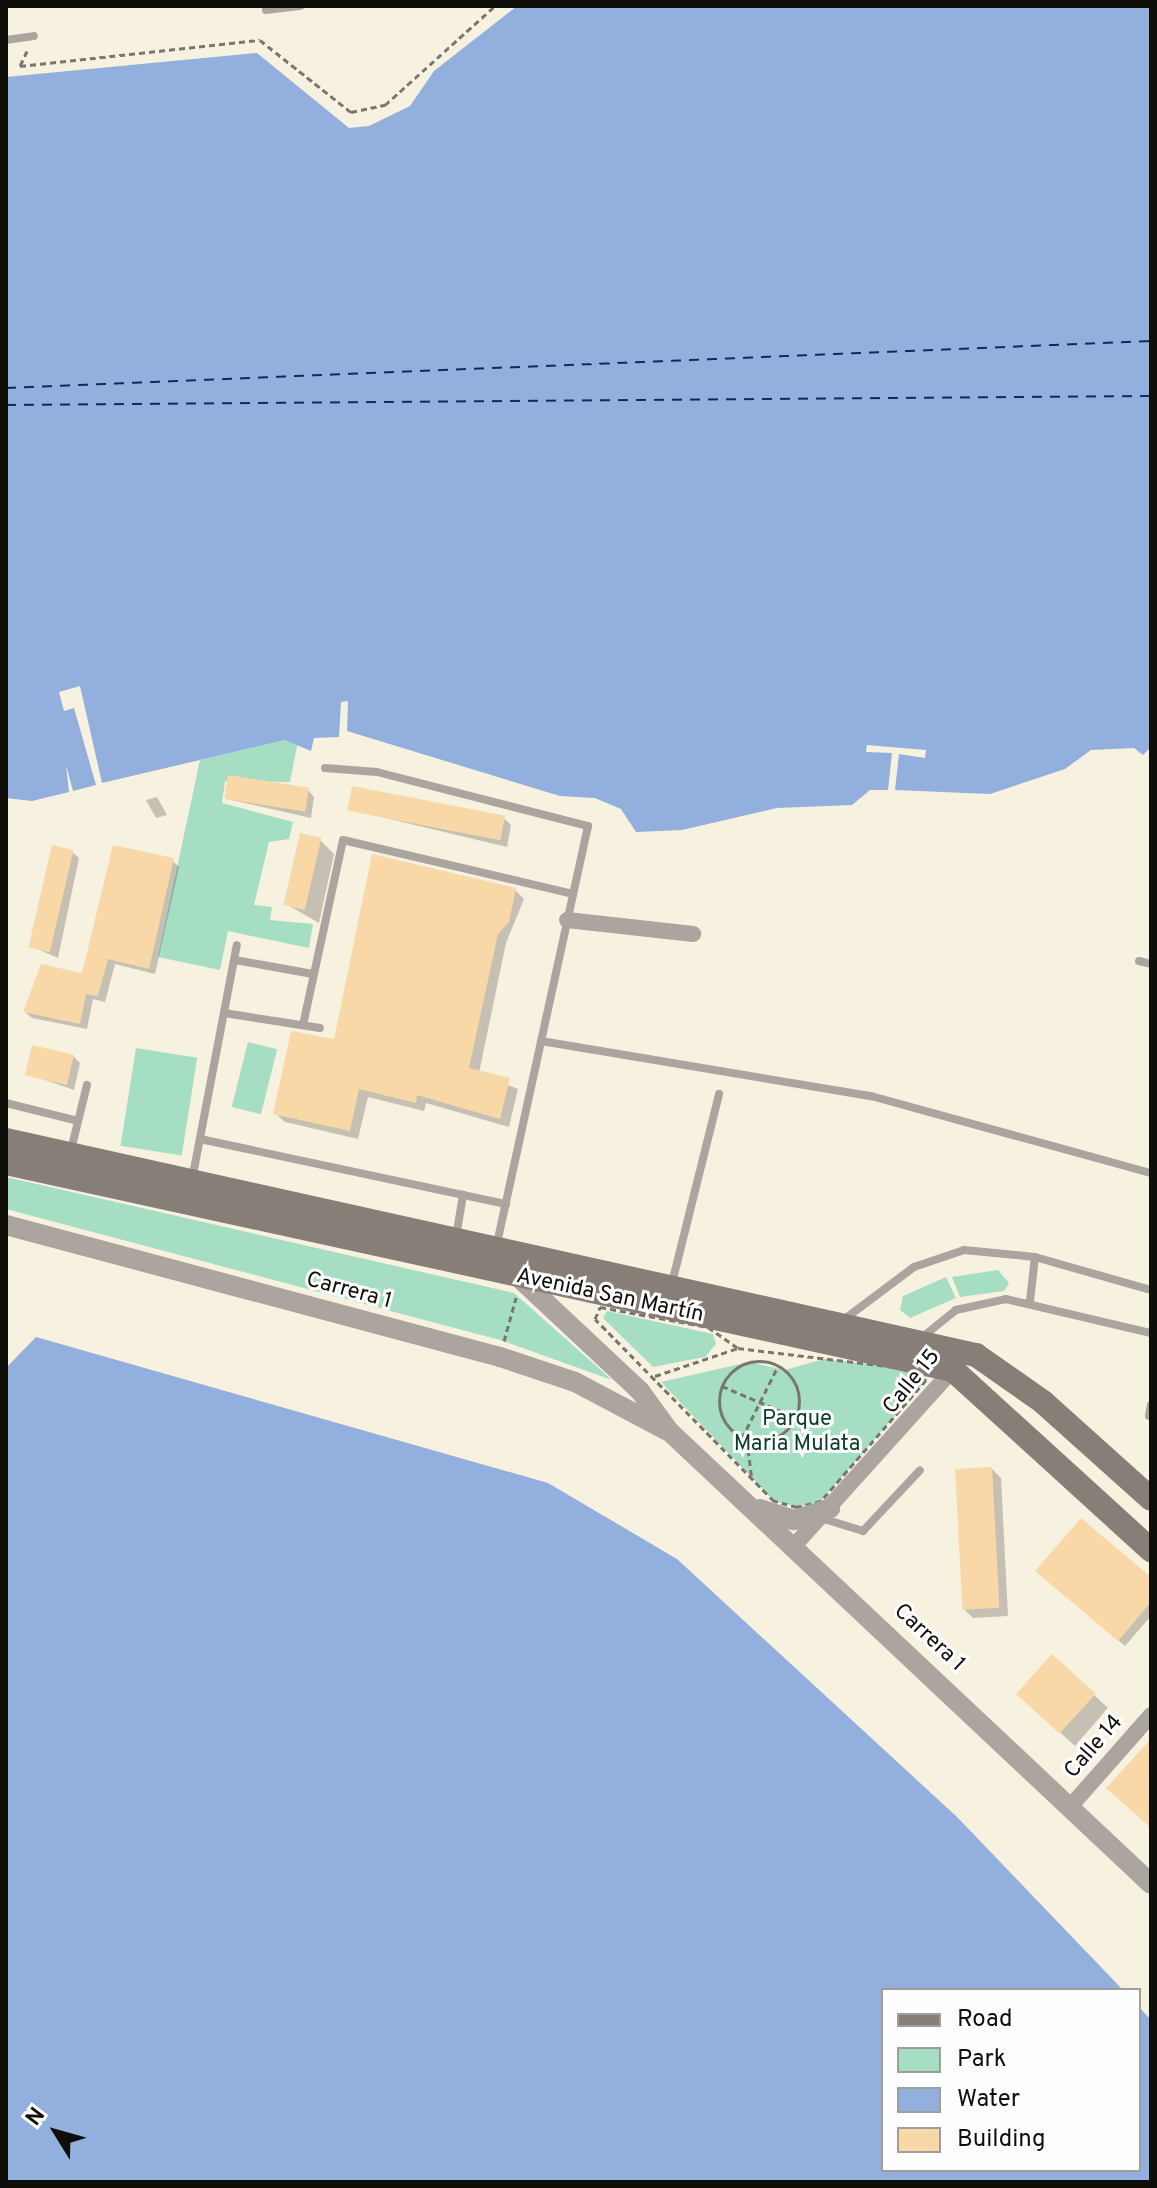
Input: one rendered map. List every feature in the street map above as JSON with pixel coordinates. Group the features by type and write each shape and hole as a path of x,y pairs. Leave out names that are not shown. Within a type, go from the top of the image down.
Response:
{"main road":[{"name":"Avenida San Martín","path":"6,1140 919,1340 957,1360 1151,1550"},
{"name":"Avenida San Martín","path":"6,1163 515,1276 957,1360 1016,1379 1151,1499"}],"street":[{"path":"567,920 693,934"},
{"name":"Carrera 1","path":"6,1225 502,1348 669,1431"},
{"name":"Carrera 1","path":"496,1247 515,1276 630,1380 669,1431 1151,1884"},
{"name":"Calle 15","path":"794,1546 957,1360"},
{"path":"752,1506 794,1520 825,1513"},
{"name":"Calle 14","path":"1069,1808 1151,1715"}],"lane":[{"path":"266,10 301,6"},
{"path":"6,40 34,36"},
{"path":"325,768 377,772 588,826 496,1247"},
{"path":"303,1025 343,840 573,894"},
{"path":"192,1180 237,945"},
{"path":"235,960 313,974"},
{"path":"1139,961 1151,964"},
{"path":"224,1013 320,1028"},
{"path":"541,1041 871,1096 1151,1173"},
{"path":"70,1154 87,1085"},
{"path":"672,1285 719,1094"},
{"path":"6,1103 78,1121"},
{"path":"200,1139 506,1204"},
{"path":"456,1238 463,1195"},
{"path":"841,1321 937,1256 999,1250 1151,1290"},
{"path":"1030,1301 1035,1257"},
{"path":"919,1340 956,1310 1030,1301 1151,1333"},
{"path":"1149,1416 1151,1405"},
{"path":"825,1513 863,1531 920,1470"}],"path":[{"path":"34,36 20,66 260,40 351,112 385,105 495,6"},
{"path":"502,1348 518,1290 529,1300"},
{"path":"655,1376 738,1348 921,1370 926,1380 821,1501 797,1507 774,1501 593,1311 708,1327 738,1348"},
{"path":"749,1362 778,1366 797,1391 795,1417 779,1436 742,1438 722,1417 722,1386 749,1362"},
{"path":"742,1438 778,1366"},
{"path":"722,1386 795,1417"},
{"path":"747,1440 752,1478"}],"green space":[{"path":"285,740 298,741 290,782 225,781 222,803 293,822 289,839 269,842 254,905 272,907 270,920 313,924 309,948 228,931 220,970 158,957 200,760"},
{"path":"248,1042 277,1049 261,1114 232,1107"},
{"path":"136,1048 197,1058 182,1155 121,1146"},
{"path":"6,1177 514,1293 612,1380 500,1340 6,1209"},
{"path":"998,1270 1009,1283 1004,1291 960,1297 952,1277"},
{"path":"946,1277 956,1298 910,1318 900,1310 903,1296"},
{"path":"607,1311 713,1334 716,1344 705,1357 653,1367 603,1318"},
{"name":"Parque Maria Mulata","path":"824,1359 921,1370 926,1380 821,1501 797,1507 774,1501 661,1382 749,1362 785,1370"}],"water":[{"path":"517,6 1151,6 1151,747 1143,755 1134,748 1091,750 1065,769 990,794 895,790 899,754 925,758 926,750 867,745 866,752 892,753 888,790 870,790 852,805 777,808 682,830 636,832 621,809 595,798 560,796 347,731 348,701 341,702 339,737 314,738 311,751 285,740 102,783 80,686 59,692 64,711 74,708 96,785 73,791 66,765 69,792 32,801 6,798 6,77 257,53 349,128 369,126 410,106 434,71"},
{"path":"36,1337 548,1483 677,1559 957,1817 1121,1988 881,1988 881,2172 1141,2172 1141,2009 1151,2020 1151,2182 6,2182 6,1368"}],"building":[{"path":"228,775 309,788 305,812 224,799"},
{"path":"352,786 505,816 500,840 347,811"},
{"path":"300,833 321,838 305,910 283,905"},
{"path":"52,845 73,850 50,952 28,947"},
{"path":"113,845 174,858 149,969 108,959 98,996 86,994 80,1024 23,1012 41,964 82,973"},
{"path":"372,854 516,888 509,922 498,934 469,1068 510,1078 500,1119 417,1095 416,1103 359,1089 350,1131 273,1114 291,1031 334,1039"},
{"path":"32,1045 74,1055 67,1085 25,1075"},
{"path":"992,1467 999,1608 962,1610 955,1469"},
{"path":"1081,1518 1151,1577 1151,1602 1118,1641 1035,1571"},
{"path":"1052,1654 1096,1693 1060,1734 1016,1694"},
{"path":"1151,1739 1151,1828 1106,1788"}],"ferry route":[{"path":"6,388 1151,341"},
{"path":"6,405 1151,396"}]}
